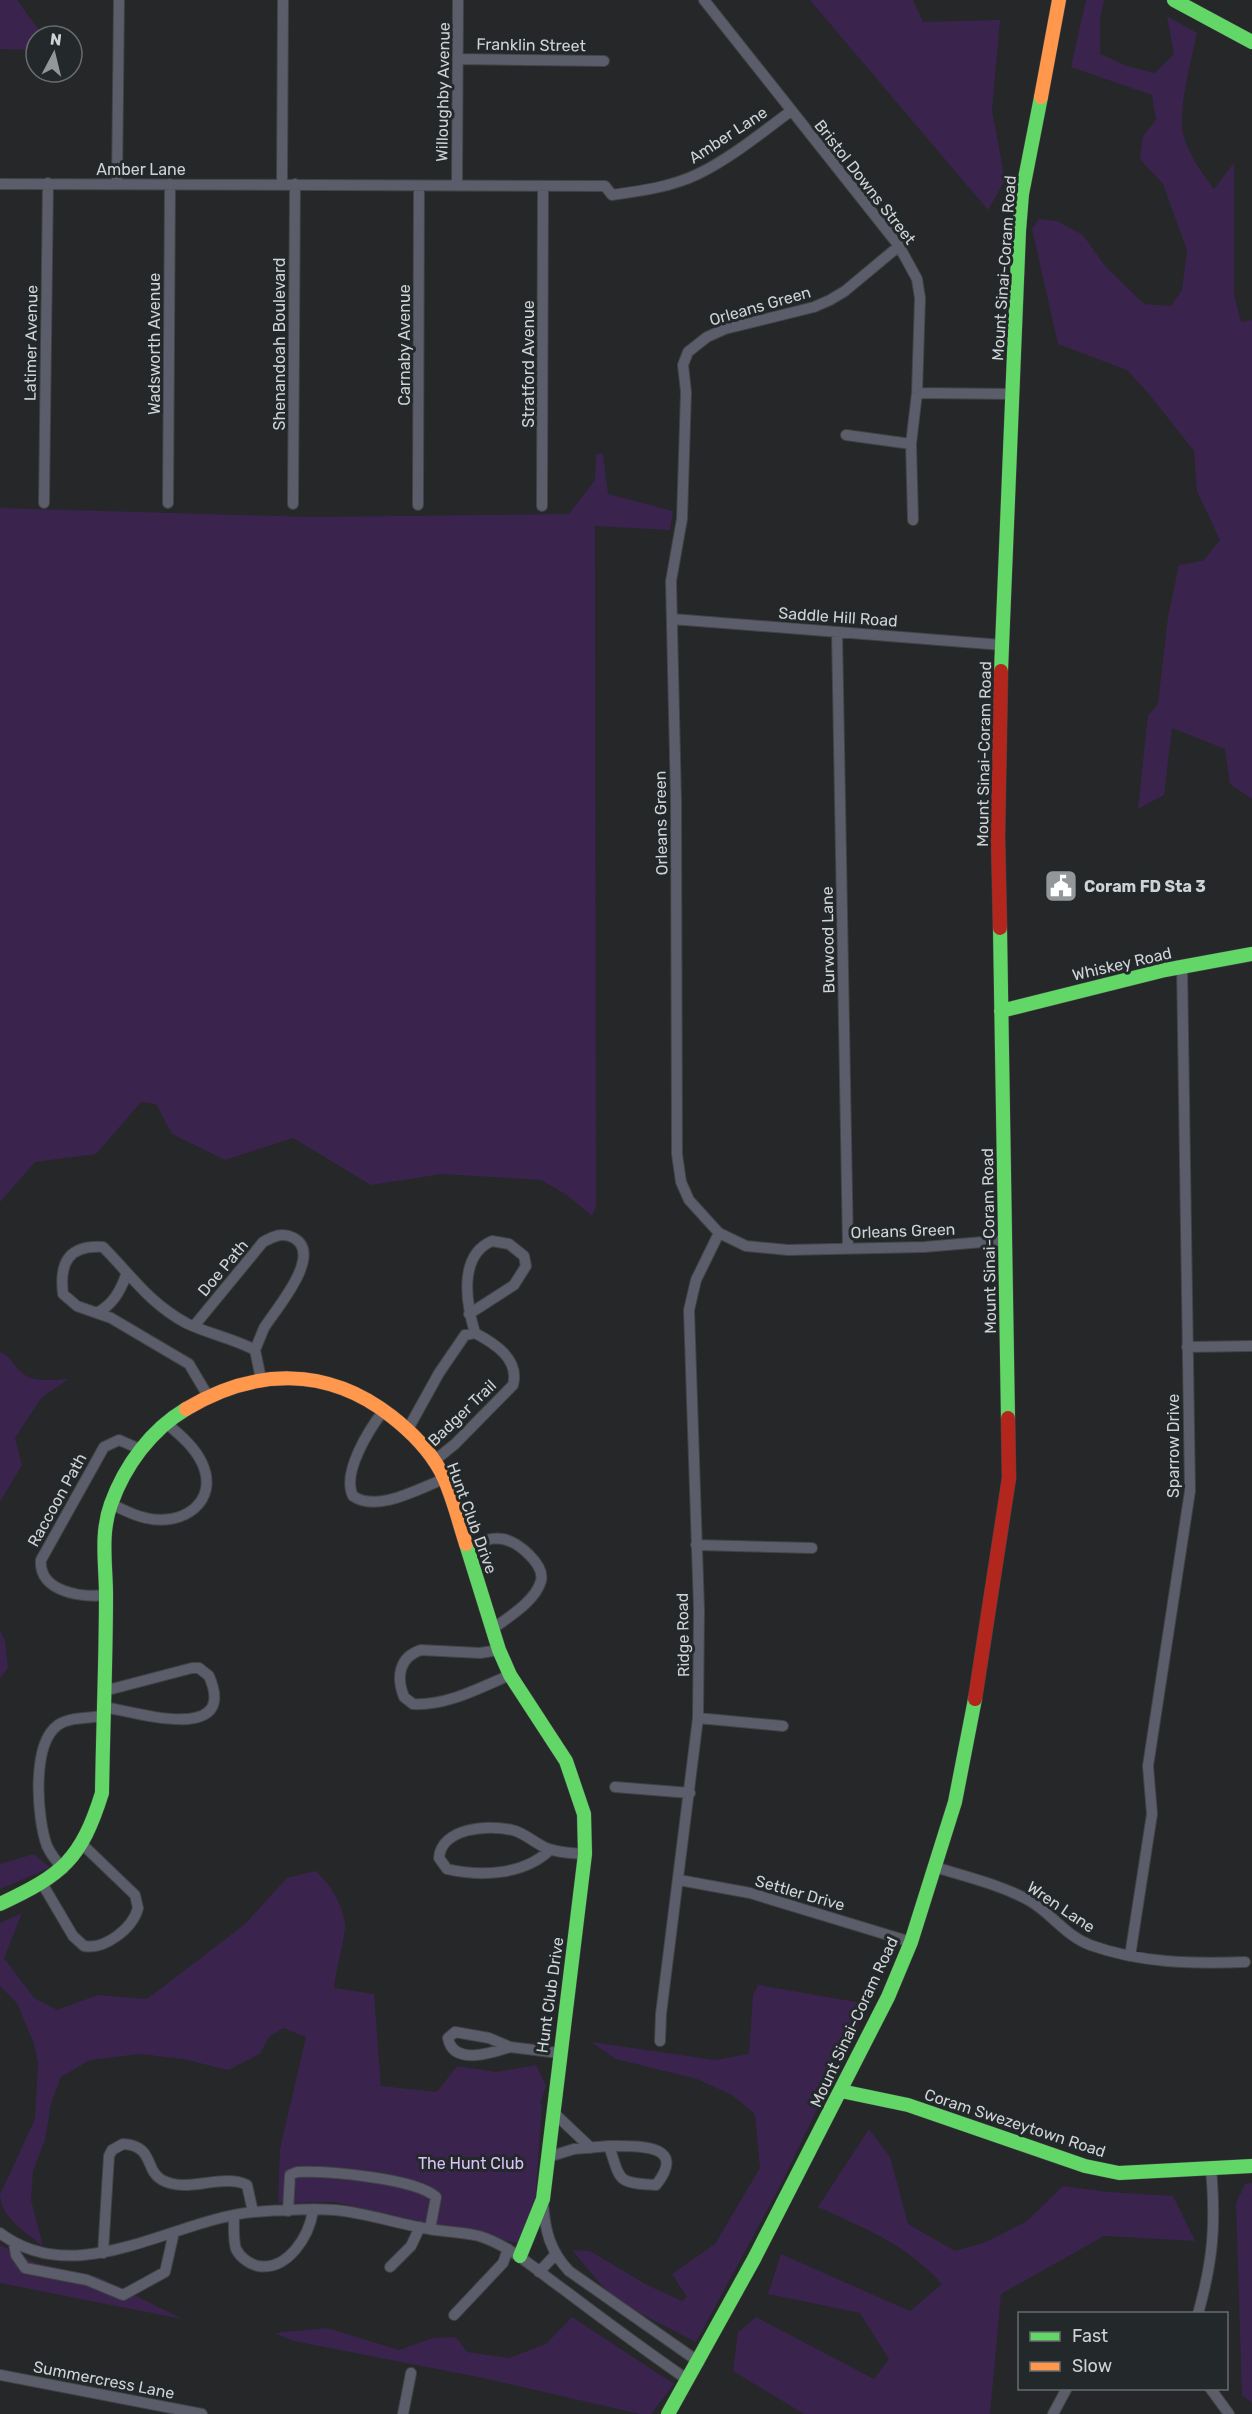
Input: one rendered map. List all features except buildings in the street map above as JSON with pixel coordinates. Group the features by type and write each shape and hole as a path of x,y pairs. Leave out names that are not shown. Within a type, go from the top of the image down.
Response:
{"main road":[{"name":"Mount Sinai-Coram Road","path":"668,2414 699,2362 841,2091 911,1942 955,1802 974,1707 1009,1478 998,836 1002,645 1012,394 1022,194 1059,0"},
{"path":"1174,0 1252,42"},
{"name":"Whiskey Road","path":"1001,1011 1182,966 1252,954"},
{"name":"Hunt Club Drive","path":"0,1904 43,1885 63,1869 83,1845 95,1821 102,1793 106,1595 104,1534 111,1504 141,1449 165,1422 208,1396 261,1379 308,1378 338,1385 371,1401 408,1430 434,1461 444,1479 499,1650 510,1675 566,1761 584,1814 585,1854 558,2053 543,2199 514,2253"},
{"name":"Coram Swezeytown Road","path":"841,2091 908,2105 1084,2166 1119,2173 1252,2166"}],"street":[{"path":"117,184 119,0"},
{"path":"282,184 283,0"},
{"name":"Willoughby Avenue","path":"457,185 458,0"},
{"name":"Bristol Downs Street","path":"704,0 899,246 917,279 920,297 917,393 911,444 913,520"},
{"name":"Franklin Street","path":"458,59 604,61"},
{"name":"Amber Lane","path":"0,184 605,186 612,195 677,182 722,161 791,111"},
{"name":"Latimer Avenue","path":"44,503 48,183"},
{"name":"Wadsworth Avenue","path":"168,503 170,184"},
{"name":"Shenandoah Boulevard","path":"293,504 295,184"},
{"name":"Carnaby Avenue","path":"418,186 418,505"},
{"name":"Stratford Avenue","path":"542,506 543,186"},
{"name":"Orleans Green","path":"899,246 845,291 830,300 814,307 725,329 697,343 687,352 682,365 686,392 682,519 671,581 676,801 677,1154 681,1182 689,1200 719,1233 746,1246 764,1249 924,1247 1006,1240"},
{"path":"917,393 1012,394"},
{"path":"846,435 911,444"},
{"name":"Saddle Hill Road","path":"672,619 1002,645"},
{"name":"Burwood Lane","path":"837,632 848,1248"},
{"name":"Sparrow Drive","path":"1130,1956 1152,1814 1148,1766 1190,1491 1182,966"},
{"name":"Ridge Road","path":"660,2041 698,1718 696,1545 689,1311 696,1280 719,1233"},
{"name":"Doe Path","path":"194,1326 263,1242 278,1234 290,1236 298,1240 302,1247 303,1267 264,1329 255,1350"},
{"path":"469,1314 514,1285 526,1266 524,1256 509,1244 492,1242 487,1244 477,1255 471,1269 466,1298 469,1314 475,1333"},
{"path":"208,1396 189,1364 113,1319 77,1306 63,1294 62,1272 69,1256 80,1249 103,1247 144,1293 194,1326 238,1340 255,1350 261,1379"},
{"path":"97,1313 108,1307 117,1296 126,1275"},
{"name":"Badger Trail","path":"408,1430 456,1346 465,1335 475,1333 492,1342 505,1354 512,1370 513,1385 434,1461"},
{"path":"1187,1347 1252,1346"},
{"path":"384,1410 373,1425 352,1470 350,1485 353,1496 367,1502 382,1501 444,1479"},
{"path":"111,1504 145,1518 159,1520 188,1514 204,1499 207,1483 202,1462 186,1440 165,1422"},
{"name":"Raccoon Path","path":"106,1595 86,1597 55,1586 43,1575 40,1560 104,1447 119,1440 141,1449"},
{"path":"467,1547 484,1539 504,1539 520,1548 540,1570 542,1578 535,1591 525,1603 491,1630"},
{"path":"696,1545 812,1548"},
{"path":"499,1650 480,1653 421,1650 412,1653 407,1656 401,1669 404,1697 413,1704 439,1702 458,1698 510,1675"},
{"path":"63,1869 53,1857 44,1834 39,1786 41,1754 46,1741 58,1725 104,1711 189,1721 199,1719 210,1710 213,1690 209,1676 199,1668 192,1668 104,1691"},
{"path":"698,1718 783,1726"},
{"path":"615,1787 690,1793"},
{"path":"550,1850 539,1860 516,1869 489,1873 472,1874 447,1869 438,1858 441,1846 449,1837 458,1833 498,1828 525,1835 550,1850 585,1854"},
{"path":"43,1885 73,1936 84,1946 100,1945 116,1937 131,1922 138,1908 135,1895 83,1845"},
{"name":"Wren Lane","path":"935,1867 1003,1889 1032,1902 1065,1931 1088,1944 1130,1956 1188,1964 1245,1962"},
{"name":"Settler Drive","path":"679,1880 750,1893 911,1942"},
{"path":"510,2047 492,2053 472,2055 456,2052 450,2046 448,2038 455,2032 471,2034 510,2047 558,2053"},
{"path":"552,2112 591,2148"},
{"path":"103,2253 109,2156 111,2150 123,2144 141,2149 148,2156 155,2174 169,2182 236,2181 247,2186 253,2212"},
{"path":"548,2157 609,2146 654,2148 666,2158 661,2179 656,2185 622,2181 617,2175 609,2146"},
{"path":"1198,2312 1211,2269 1215,2211 1211,2169"},
{"path":"288,2211 290,2175 297,2172 398,2182 430,2192 436,2197 425,2228 390,2267"},
{"name":"Hunt Club Drive","path":"543,2199 546,2231 555,2255 569,2271 600,2295 699,2362"},
{"path":"0,2233 14,2242 53,2254 80,2256 103,2253 253,2212 335,2210 481,2237 514,2253 688,2380"},
{"path":"234,2216 236,2248 251,2264 273,2266 293,2252 303,2238 313,2211"},
{"path":"14,2242 16,2255 25,2268 87,2280 123,2295 165,2272 174,2232"},
{"name":"Hunt Club Drive","path":"454,2315 514,2253"},
{"path":"539,2272 555,2255"},
{"path":"403,2414 411,2373"},
{"name":"Summercress Lane","path":"0,2376 202,2414"},
{"path":"1053,2414 1066,2390"},
{"path":"1211,2390 1229,2414"}],"green space":[{"path":"0,0 17,0 34,24 24,24 24,50 0,49"},
{"path":"810,0 913,0 923,22 1000,20 992,111 1005,180 988,210"},
{"path":"1086,0 1104,0 1100,19 1100,54 1127,66 1155,73 1174,54 1167,16 1197,33 1183,103 1183,134 1194,159 1214,189 1234,163 1234,295 1241,322 1252,320 1252,799 1230,784 1225,749 1172,728 1164,795 1138,809 1148,715 1158,704 1168,617 1179,565 1203,561 1220,540 1197,491 1194,451 1149,394 1127,370 1058,344 1032,229 1039,219 1057,221 1083,235 1105,266 1144,304 1171,306 1182,290 1187,250 1163,184 1140,159 1143,136 1156,120 1152,95 1071,67"},
{"path":"596,454 603,454 608,494 673,511 670,530 595,526 596,1207 592,1216 567,1195 541,1180 442,1174 371,1185 293,1138 225,1160 172,1134 156,1104 141,1102 96,1154 35,1162 0,1202 0,508 311,517 569,514 595,480"},
{"path":"0,1352 9,1358 21,1372 31,1378 69,1379 42,1397 15,1438 22,1465 0,1502"},
{"path":"0,1630 5,1641 8,1668 0,1678"},
{"path":"34,1854 50,1868 0,1889 0,1864"},
{"name":"The Hunt Club","path":"315,1871 331,1889 340,1905 345,1921 334,1988 374,1994 381,2086 437,2092 457,2066 496,2072 536,2065 546,2086 540,2104 542,2105 535,2204 517,2243 334,2202 278,2203 280,2149 306,2037 283,2028 269,2037 260,2054 228,2070 183,2059 140,2054 90,2060 61,2077 51,2104 45,2140 33,2171 31,2200 43,2246 10,2218 1,2203 0,2195 35,2119 38,2063 34,2044 17,2003 0,1986 0,1923 22,1913 4,1958 34,1998 57,2010 98,1995 147,1999 244,1925 287,1878"},
{"path":"758,1985 868,2004 779,2188 696,2342 614,2300 572,2250 590,2251 647,2285 682,2301 687,2297 672,2274 715,2244 760,2168 755,2114 732,2095 697,2079 616,2059 591,2042 715,2060 749,2054 753,1995"},
{"path":"869,2129 890,2157 908,2224 955,2251 986,2242 1027,2221 1063,2186 1107,2192 1173,2196 1195,2241 1104,2236 1001,2294 990,2414 804,2414 733,2371 738,2332 756,2317 874,2379 889,2359 860,2313 768,2294 781,2254 910,2311 942,2284 900,2248 869,2230 818,2207"},
{"path":"1252,2183 1252,2402 1242,2396 1236,2203 1245,2184"},
{"path":"0,2245 36,2263 99,2277 182,2319 0,2283"},
{"path":"572,2317 674,2384 651,2414 640,2414 478,2377 294,2341 274,2333 327,2328 399,2350 433,2338 456,2337 467,2352 509,2358 546,2344"}],"traffic: fast":[{"path":"1174,0 1252,42"},
{"path":"1001,671 1019,231 1022,194 1041,97"},
{"path":"1000,928 1008,1418"},
{"path":"1001,1011 1165,970 1252,954"},
{"path":"0,1904 39,1884 66,1863 86,1835 94,1816 102,1793 106,1620 104,1550 108,1515 117,1490 132,1462 161,1427 186,1409"},
{"path":"466,1544 499,1650 510,1675 566,1761 584,1814 585,1854 543,2199 520,2256"},
{"path":"668,2414 754,2259 888,1997 911,1942 955,1802 975,1699"},
{"path":"841,2091 908,2105 1085,2166 1119,2173 1252,2166"}],"traffic: slow":[{"path":"1041,97 1059,0"},
{"path":"186,1409 212,1395 238,1386 264,1380 290,1378 316,1381 342,1388 367,1400 405,1428 440,1470 448,1487 466,1544"}],"traffic: jam":[{"path":"1000,928 998,836 1001,671"},
{"path":"975,1699 1009,1478 1008,1418"}],"place":[{"name":"Coram FD Sta 3","path":"1061,886"}]}
